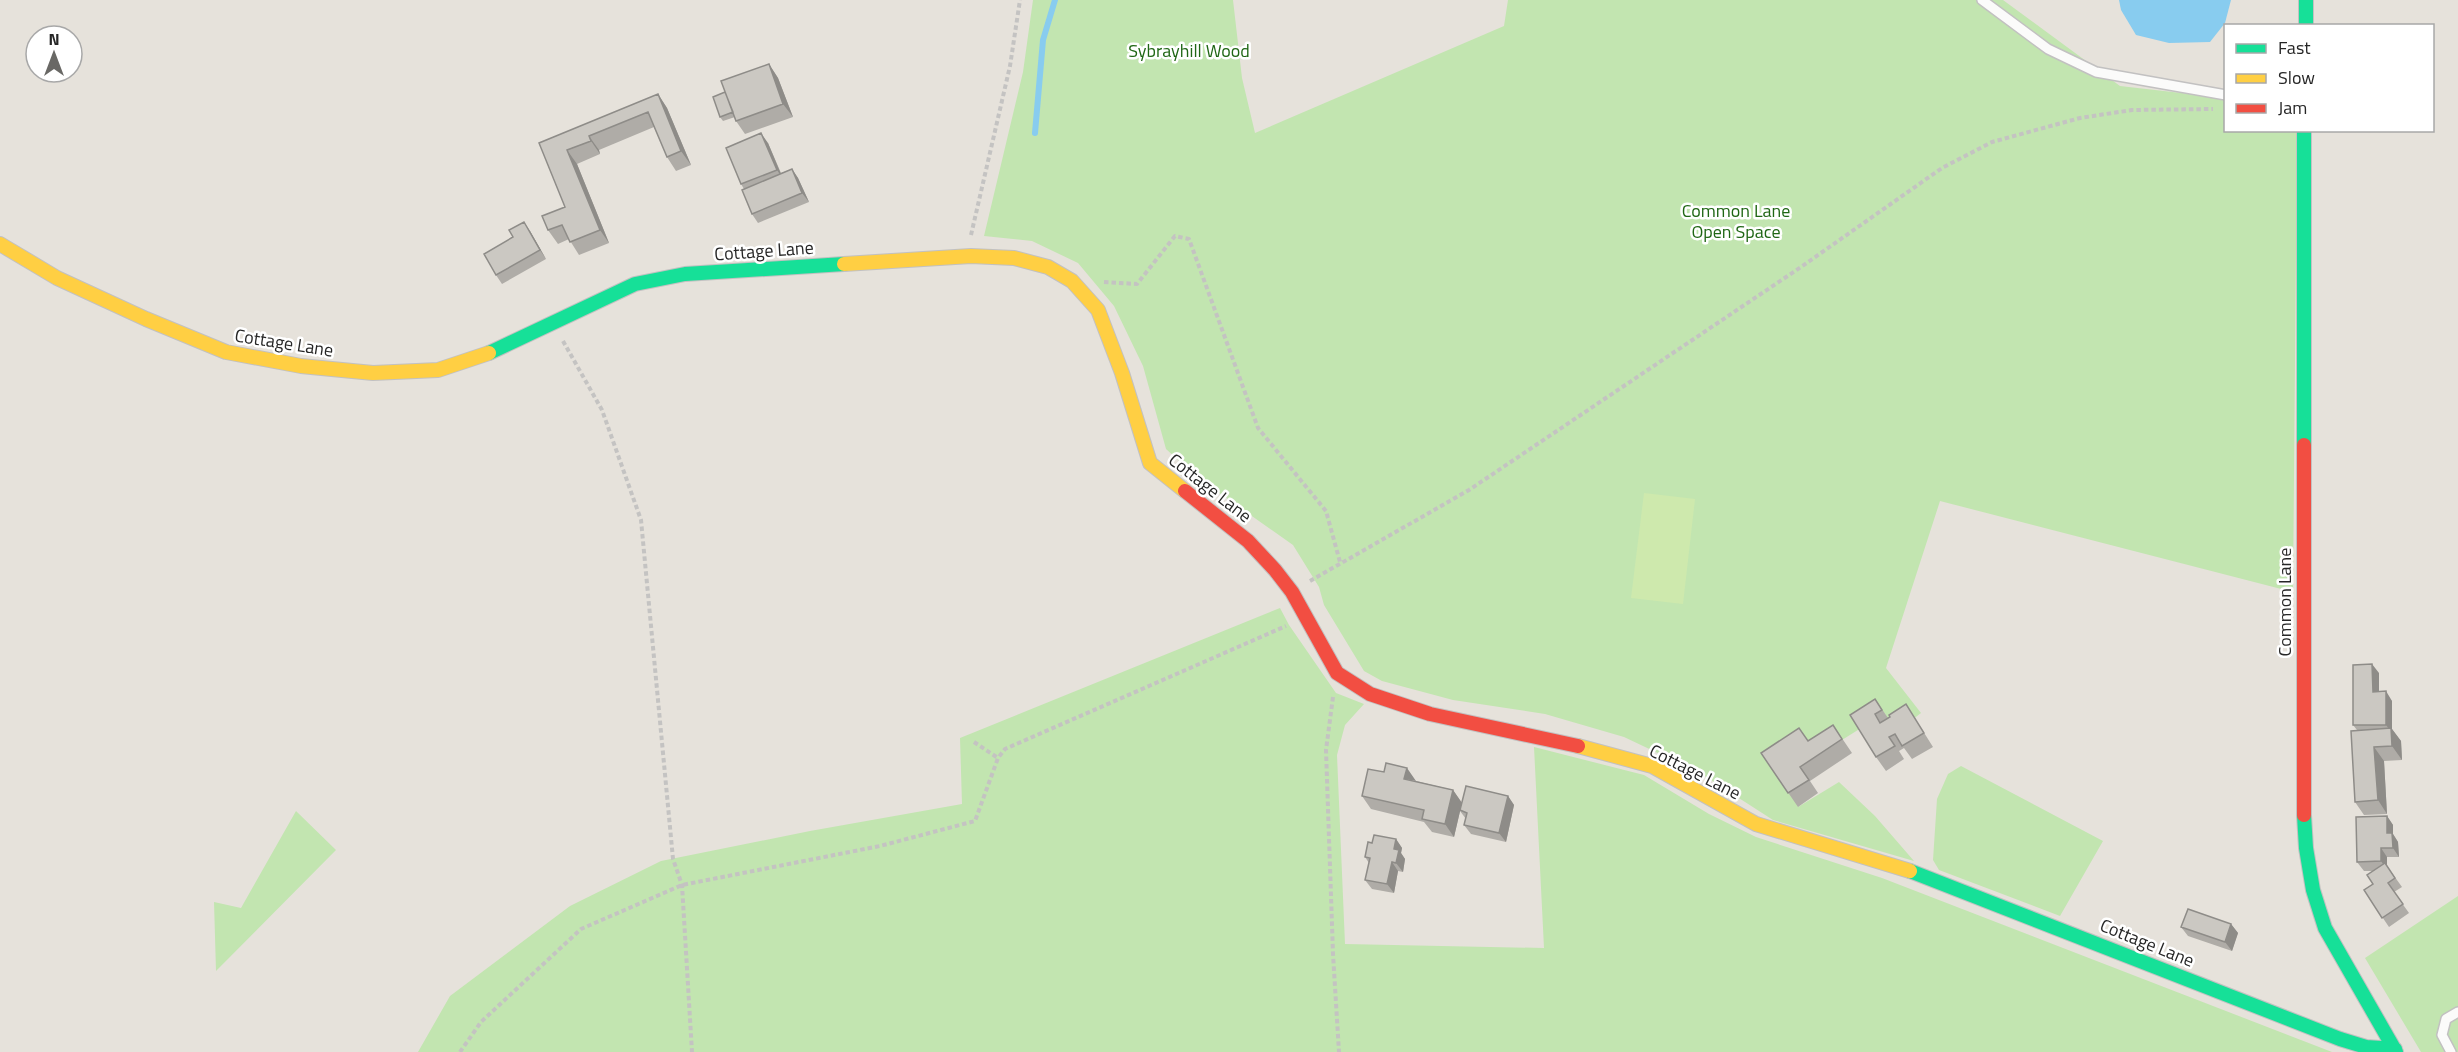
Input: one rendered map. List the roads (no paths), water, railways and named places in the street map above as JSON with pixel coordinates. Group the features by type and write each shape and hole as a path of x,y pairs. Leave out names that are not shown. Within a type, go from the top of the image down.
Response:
{"street":[{"path":"2306,0 2306,24"},
{"name":"Common Lane","path":"2304,132 2303,748 2307,848 2313,890 2325,928 2395,1051"},
{"name":"Cottage Lane","path":"0,244 57,278 146,319 226,352 301,366 373,373 438,370 480,357 635,284 685,274 971,256 1014,258 1048,267 1072,281 1098,310 1122,373 1150,463 1248,541 1292,592 1337,673 1370,694 1430,714 1585,747 1652,766 1756,824 1925,875 2340,1039 2366,1047 2395,1051"}],"lane":[{"path":"1982,0 2048,49 2096,72 2224,95"},
{"path":"2451,1052 2442,1035 2446,1019 2458,1012"}],"water":[{"path":"2119,0 2231,0 2225,23 2210,42 2169,43 2136,35 2121,10"}],"waterway":[{"path":"1035,133 1043,40 1055,0"}],"park label":[{"name":"Sybrayhill Wood","path":"1189,51"},
{"name":"Common Lane Open Space","path":"1736,221"}]}
